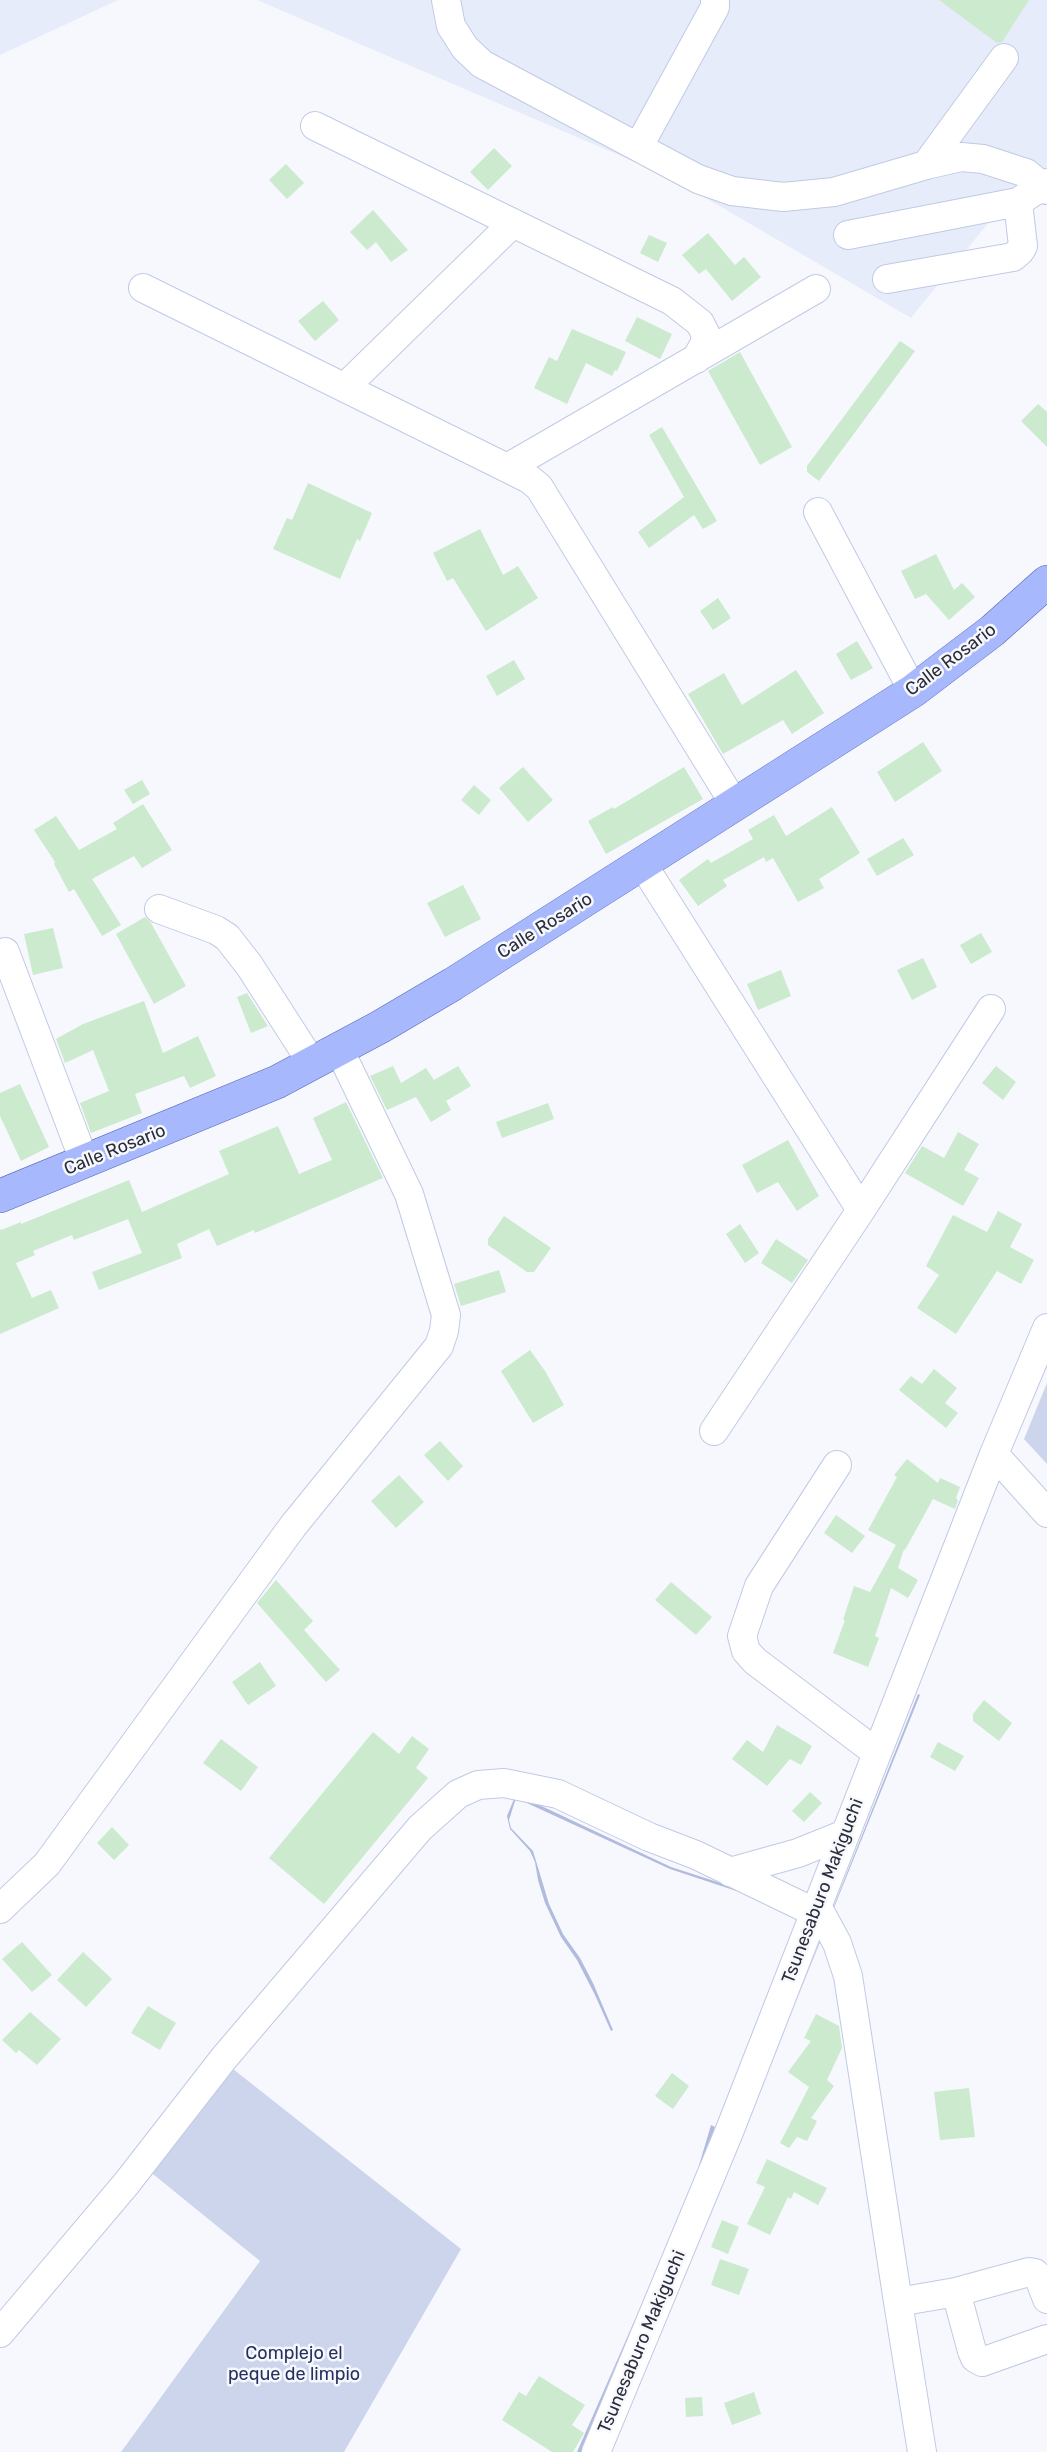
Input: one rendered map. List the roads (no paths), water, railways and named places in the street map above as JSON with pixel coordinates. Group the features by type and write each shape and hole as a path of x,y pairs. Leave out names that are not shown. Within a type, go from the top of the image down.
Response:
{"main road":[{"name":"Calle Rosario","path":"0,1196 267,1086 453,984 643,865 913,690 992,631 1047,582"}],"street":[{"path":"446,0 451,26 465,48 482,64 698,179 732,190 783,197 834,192 961,157 983,159 1026,173 1045,186 1018,202 848,235"},
{"path":"639,146 715,7 715,0"},
{"path":"926,165 1004,58"},
{"path":"315,126 672,301 700,323 706,335 704,345 696,358"},
{"path":"887,279 1013,258 1023,246 1018,202"},
{"path":"345,387 513,223"},
{"path":"143,288 529,479 539,487 735,805"},
{"path":"507,468 816,289"},
{"path":"818,512 913,690"},
{"path":"643,865 861,1210"},
{"path":"0,1909 48,1864 293,1526 439,1346 444,1331 446,1315 409,1194 325,1056 227,937 216,930 159,909"},
{"path":"5,952 85,1162"},
{"path":"714,1431 991,1009"},
{"name":"Tsunesaburo Makiguchi","path":"596,2452 729,2132 994,1454 1047,1328"},
{"path":"994,1454 1043,1503"},
{"path":"837,1465 759,1586 742,1636 746,1651 755,1661 877,1753"},
{"path":"0,2333 112,2201 224,2058 420,1828 458,1794 478,1785 504,1783 558,1794 649,1837 817,1910 837,1943 848,1976 922,2452"},
{"path":"730,1872 798,1853 845,1834"},
{"path":"898,2302 957,2292 1029,2272 1035,2273 1039,2278 1047,2299"},
{"path":"957,2292 972,2351 975,2358 982,2362 1047,2339"}],"park label":[{"name":"Complejo el peque de limpio","path":"294,2364"}]}
